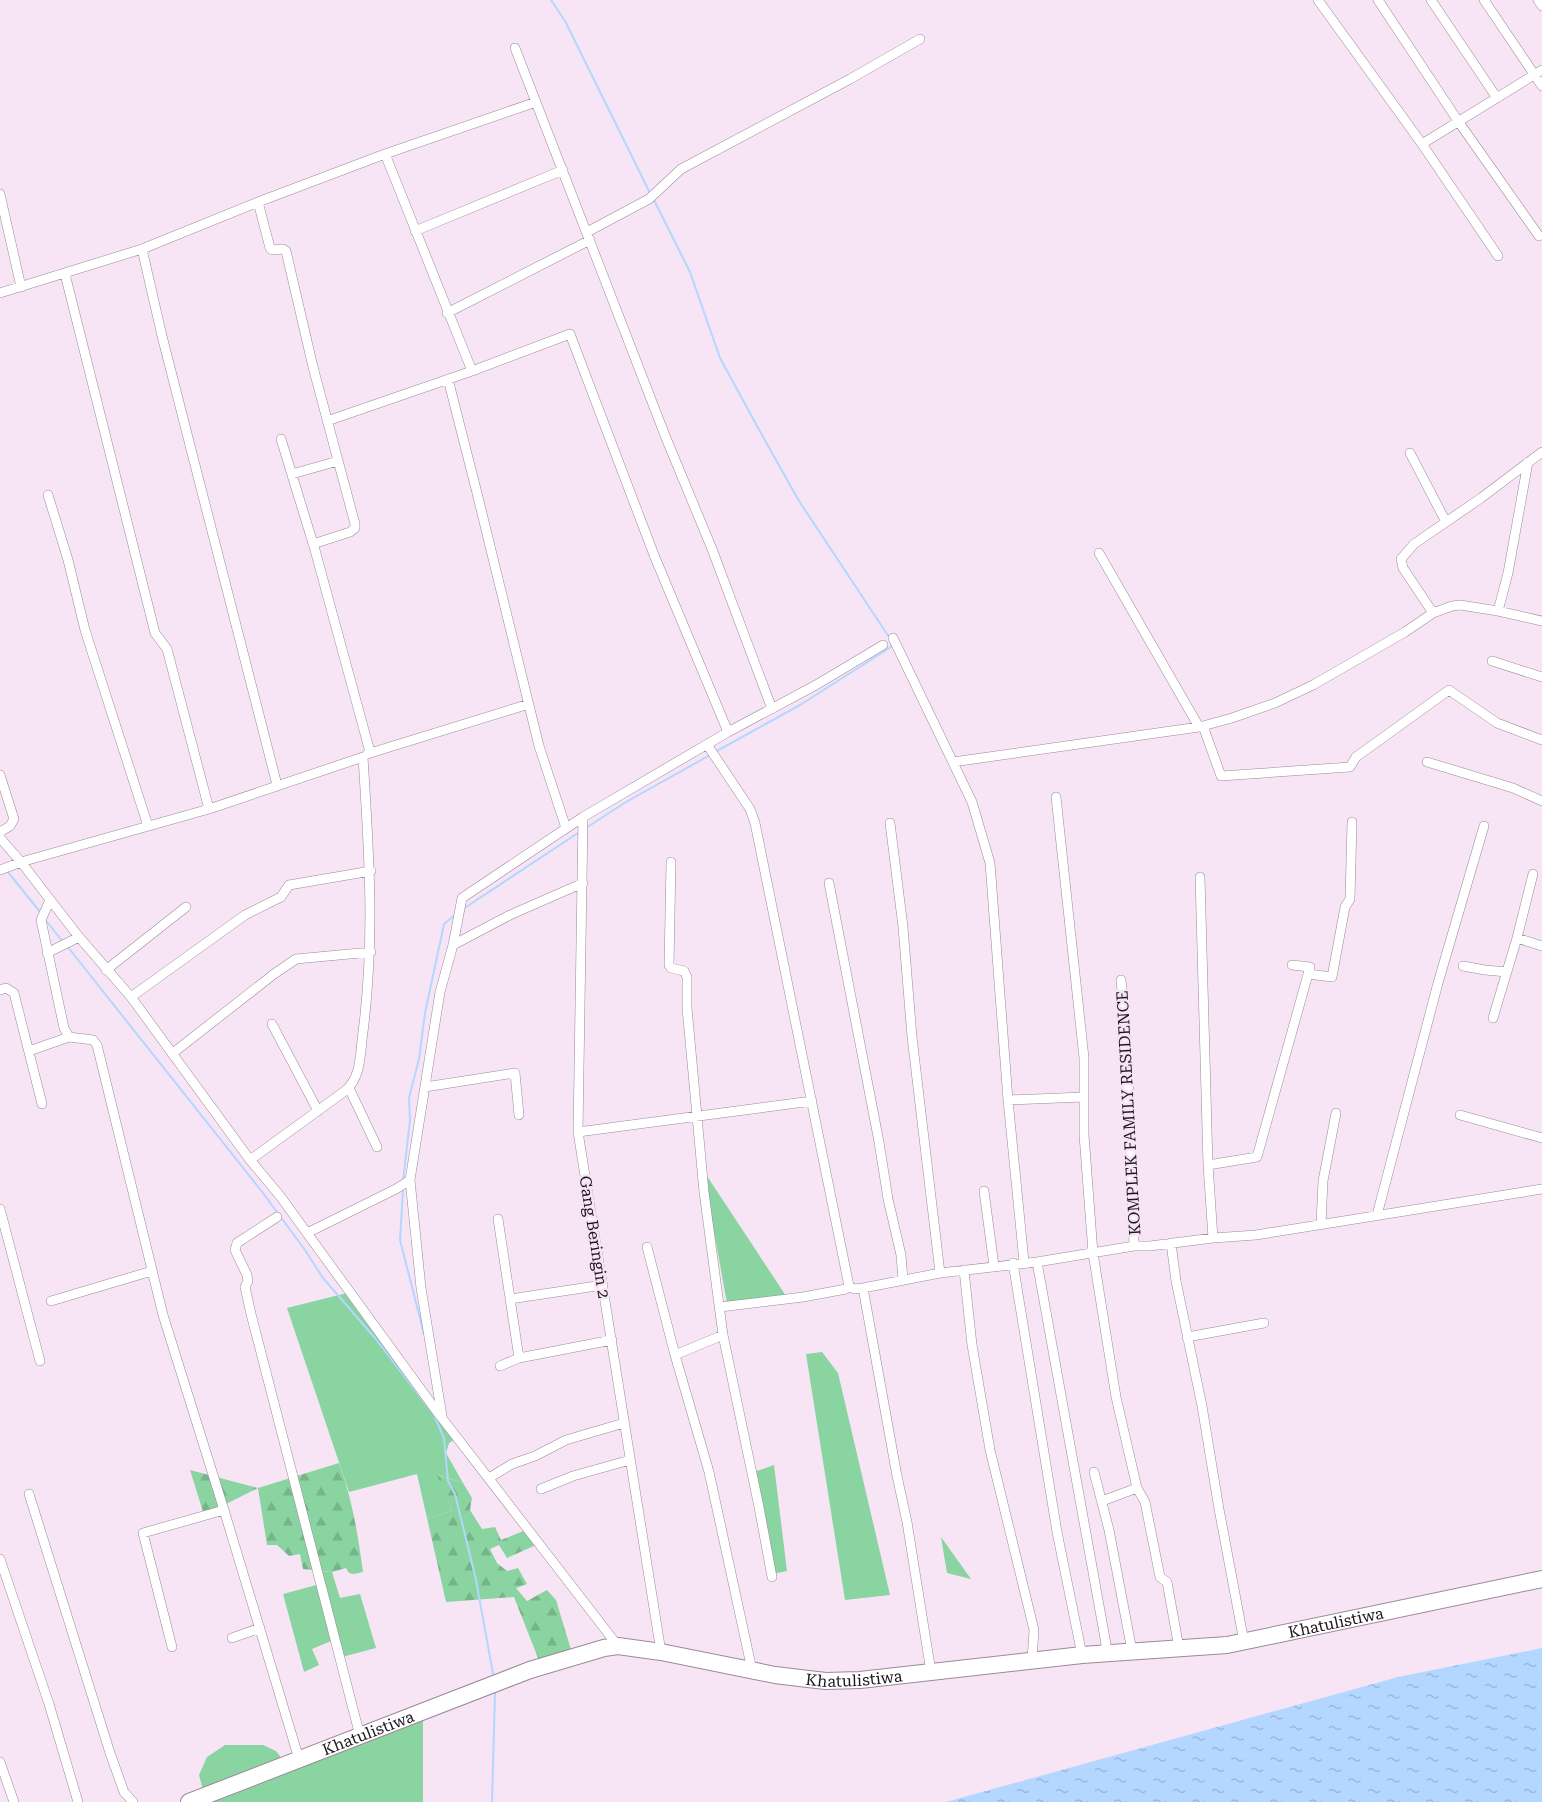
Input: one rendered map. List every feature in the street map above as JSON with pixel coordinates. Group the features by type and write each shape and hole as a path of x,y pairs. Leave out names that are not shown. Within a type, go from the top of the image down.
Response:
{"highway":[{"name":"Khatulistiwa","path":"189,1802 568,1657 618,1646 826,1681 861,1680 1082,1655 1244,1642 1542,1579"}],"street":[{"path":"1378,0 1458,121 1539,236"},
{"path":"1431,0 1497,98"},
{"path":"1484,0 1538,72 1542,86"},
{"path":"1538,0 1542,6"},
{"path":"1323,2 1498,256"},
{"path":"447,313 589,236 652,196 681,169 920,39"},
{"path":"515,48 666,438 716,560 772,709"},
{"path":"1422,144 1538,72"},
{"path":"0,293 142,249 385,154 536,102"},
{"path":"385,154 472,371"},
{"path":"415,231 563,170"},
{"path":"0,194 21,287"},
{"path":"258,202 270,248 286,251 354,528 350,532 313,544"},
{"path":"142,249 162,336 277,785"},
{"path":"65,274 154,626 158,637 167,649 209,809"},
{"path":"327,421 448,380 570,334 654,555 728,732"},
{"path":"448,380 539,746 566,828"},
{"path":"250,1160 349,1088 356,1079 371,952 366,754 313,544 281,439"},
{"path":"1433,613 1403,568 1401,559 1414,544 1542,452"},
{"path":"1410,453 1446,522"},
{"path":"292,474 338,461"},
{"path":"1498,611 1508,573 1528,462"},
{"path":"48,495 68,560 85,630 148,826"},
{"path":"1099,553 1201,727 1221,776 1350,767 1356,757 1449,690 1497,723 1542,740"},
{"path":"953,762 1201,727 1275,703 1313,685 1405,632 1433,613 1460,605 1542,621"},
{"path":"893,638 972,802 990,863 1008,1100 1024,1262"},
{"path":"440,1416 421,1288 409,1181 440,992 459,920 460,901 566,828 584,825 709,748 728,732 816,685 883,645"},
{"path":"1492,661 1542,677"},
{"path":"4,869 21,862 209,809 366,754 529,704"},
{"path":"709,748 750,809 755,823 826,1180 849,1286 854,1289 940,1273 1012,1263 1037,1262 1134,1246 1256,1235 1542,1189"},
{"path":"1427,762 1496,783 1542,801"},
{"path":"0,775 14,819 10,826 0,832"},
{"path":"1056,797 1084,1058 1084,1135 1093,1253 1116,1397 1137,1488 1145,1502 1160,1577 1167,1582 1179,1648"},
{"path":"1308,974 1332,977 1345,907 1350,899 1352,822"},
{"path":"890,824 940,1273"},
{"name":"Gang Beringin 2","path":"584,825 578,1132 662,1652"},
{"path":"1377,1215 1438,983 1484,826"},
{"path":"0,838 106,970 131,997 440,1416 618,1646"},
{"path":"671,862 669,965 671,968 684,971 687,977 687,1008 704,1192 723,1335 772,1576"},
{"path":"131,997 245,915 281,897 289,885 370,871"},
{"path":"1492,1018 1517,938 1533,874"},
{"path":"1200,877 1208,1164 1213,1238"},
{"path":"453,945 510,915 583,882"},
{"path":"829,883 888,1199 901,1255 903,1280"},
{"path":"50,900 43,916 47,953 64,1028 69,1037"},
{"path":"106,970 186,907"},
{"path":"47,953 79,937"},
{"path":"1517,938 1542,946"},
{"path":"173,1053 296,959 371,952"},
{"path":"1208,1164 1257,1157 1310,967 1292,965"},
{"path":"1463,966 1507,972"},
{"name":"KOMPLEK FAMILY RESIDENCE","path":"1121,980 1127,1044 1134,1246"},
{"path":"0,990 6,988 14,993 42,1104"},
{"path":"272,1024 318,1111"},
{"path":"29,1051 69,1037 93,1040 97,1045 163,1315 299,1759"},
{"path":"425,1087 515,1073 519,1115"},
{"path":"349,1088 377,1147"},
{"path":"1008,1100 1084,1097"},
{"path":"578,1132 812,1101"},
{"path":"1321,1224 1323,1181 1336,1113"},
{"path":"1460,1115 1489,1128 1542,1138"},
{"path":"307,1233 409,1181"},
{"path":"984,1191 994,1266"},
{"path":"0,1209 40,1361"},
{"path":"277,1217 237,1243 235,1250 247,1275 248,1281 245,1287 251,1314 360,1736"},
{"path":"498,1219 519,1358"},
{"path":"1171,1243 1244,1642"},
{"path":"647,1247 709,1472 752,1670"},
{"path":"1037,1262 1106,1644 1105,1653"},
{"path":"1012,1263 1057,1532 1082,1655"},
{"path":"964,1270 973,1357 990,1450 1034,1630 1032,1660"},
{"path":"51,1301 152,1271"},
{"path":"510,1299 603,1285"},
{"path":"720,1307 803,1298 846,1289 849,1286"},
{"path":"863,1288 907,1522 931,1672"},
{"path":"1187,1337 1264,1323"},
{"path":"675,1355 723,1335"},
{"path":"500,1366 519,1358 612,1340"},
{"path":"489,1478 512,1464 535,1456 566,1440 624,1424"},
{"path":"541,1489 573,1476 630,1460"},
{"path":"1095,1472 1132,1651"},
{"path":"1102,1501 1137,1488"},
{"path":"28,1494 110,1753 124,1792 133,1802"},
{"path":"172,1647 143,1533 224,1510"},
{"path":"0,1559 78,1802"},
{"path":"232,1638 260,1628"},
{"path":"0,1762 14,1802"}],"green space":[{"path":"703,1170 790,1302 728,1309"},
{"path":"351,1292 457,1438 449,1443 446,1453 463,1483 438,1475 452,1511 427,1518 417,1474 349,1492 287,1308"},
{"path":"822,1352 838,1373 890,1595 845,1600 806,1354"},
{"path":"339,1463 354,1517 363,1572 349,1573 346,1568 332,1572 303,1569 300,1554 289,1556 277,1545 267,1545 258,1488"},
{"path":"774,1465 787,1571 772,1574 754,1472"},
{"path":"190,1470 258,1488 204,1515"},
{"path":"437,1475 463,1483 472,1498 470,1510 482,1529 495,1527 501,1540 526,1530 536,1545 507,1558 499,1545 490,1549 497,1563 507,1571 518,1568 527,1584 516,1588 527,1601 547,1590 556,1600 572,1653 540,1663 514,1597 446,1602 427,1518 452,1511"},
{"path":"941,1537 971,1579 947,1573"},
{"path":"320,1571 332,1572 340,1598 360,1594 376,1648 342,1657 336,1639 312,1649 319,1665 304,1672 283,1594 320,1584"},
{"path":"423,1710 423,1802 194,1802 205,1797 199,1775 207,1757 225,1745 263,1745 276,1751 286,1764"}],"water":[{"path":"1542,1648 1542,1802 946,1802 1398,1677"}],"waterway":[{"path":"551,0 565,21 651,195"},
{"path":"654,200 690,272 720,358 799,501 889,637"},
{"path":"715,752 800,705 891,647 892,642"},
{"path":"586,828 626,802 710,755"},
{"path":"463,909 581,831"},
{"path":"7,871 41,913"},
{"path":"403,1181 410,1120 409,1098 419,1059 425,1013 444,924 456,914"},
{"path":"44,918 63,942"},
{"path":"67,946 263,1193 323,1278 375,1338 434,1415 444,1438 448,1481 455,1494 476,1580 493,1674"},
{"path":"403,1189 400,1240 424,1334"},
{"path":"492,1802 495,1693"}]}
